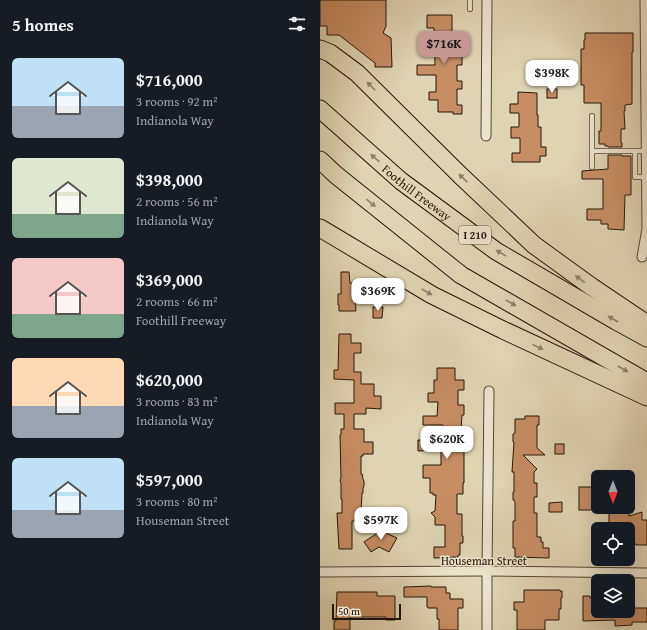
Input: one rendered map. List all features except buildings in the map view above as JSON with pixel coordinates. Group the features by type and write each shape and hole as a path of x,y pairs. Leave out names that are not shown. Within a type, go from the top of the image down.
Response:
{"highway":[{"path":"320,49 330,53 357,72 460,175 534,245 592,288 647,324"},
{"name":"Foothill Freeway","path":"320,109 402,181 496,251 647,338"},
{"path":"320,160 336,175 461,274 647,382"},
{"path":"320,228 432,295 647,397"},
{"path":"320,242 326,241 345,243"}],"street":[{"path":"486,136 487,0"},
{"path":"642,257 647,229 645,0"},
{"path":"487,630 489,391"},
{"name":"Houseman Street","path":"320,572 647,573"}],"lane":[{"path":"470,0 470,9"},
{"path":"592,116 592,167"},
{"path":"592,151 646,152"},
{"path":"635,151 635,177 646,177"}]}
